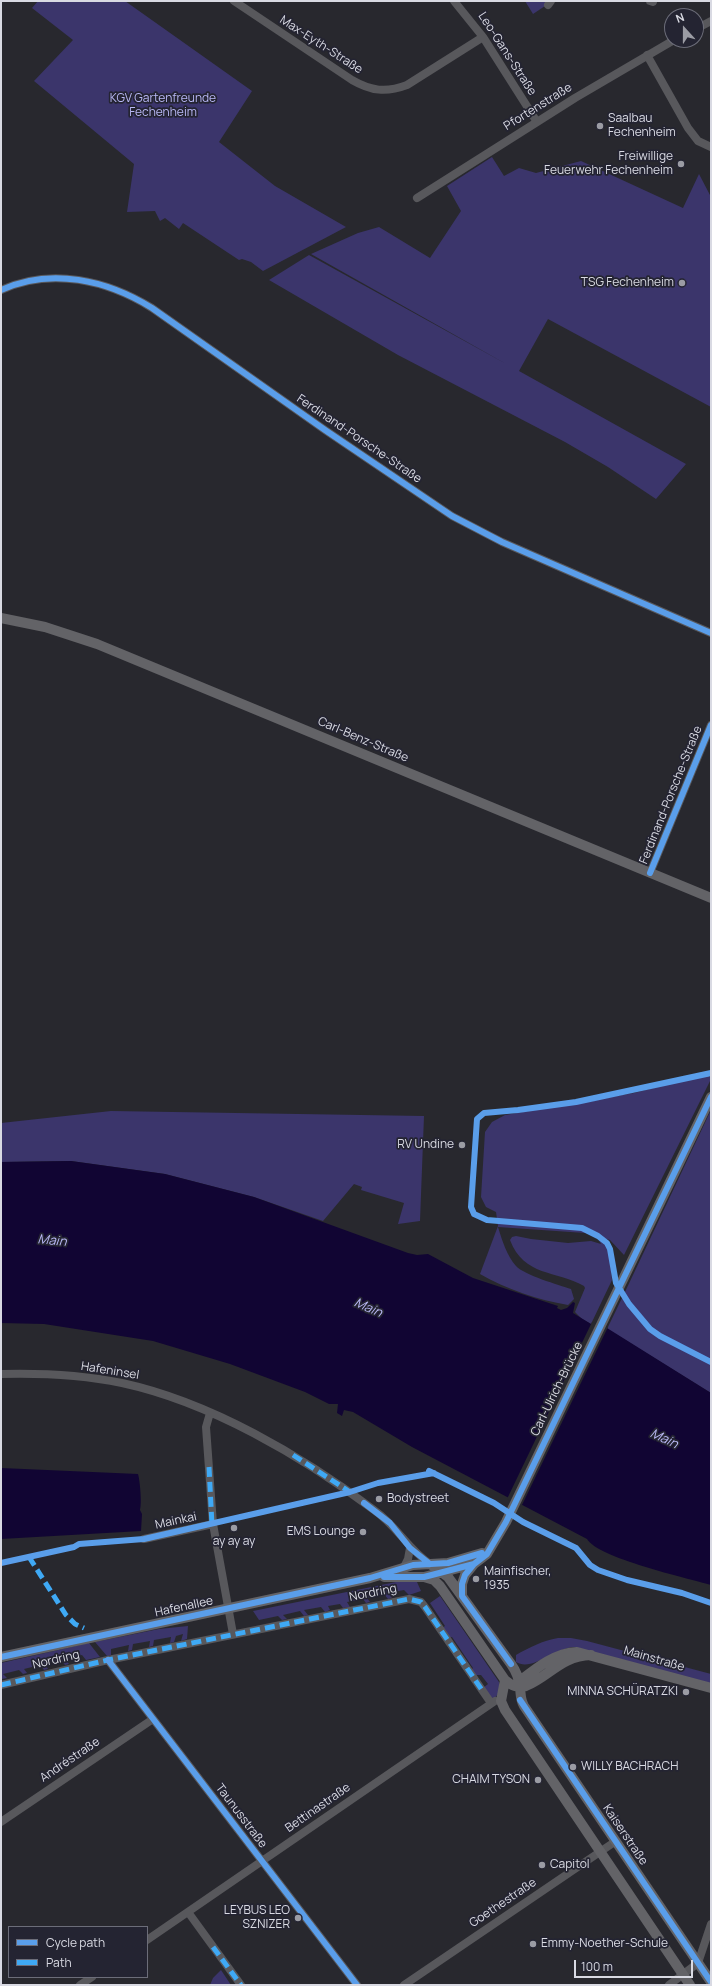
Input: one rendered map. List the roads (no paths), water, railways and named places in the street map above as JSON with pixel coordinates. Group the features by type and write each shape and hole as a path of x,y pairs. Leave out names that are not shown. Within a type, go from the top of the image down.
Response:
{"main road":[{"name":"Carl-Benz-Straße","path":"1,618 45,627 97,644 711,898"},
{"name":"Carl-Ulrich-Brücke","path":"490,1548 506,1522 711,1097"},
{"path":"462,1596 463,1580 474,1564 482,1559 490,1548"},
{"path":"445,1568 475,1556 490,1548"},
{"name":"Hafenallee","path":"1,1657 370,1578 404,1567 430,1564 445,1568"},
{"name":"Hafenallee","path":"370,1578 424,1576 445,1568 474,1564"},
{"path":"440,1586 445,1568"},
{"path":"445,1568 462,1596 511,1664 520,1700"},
{"path":"424,1576 434,1580 440,1586 515,1684"},
{"name":"Mainstraße","path":"515,1684 541,1666 564,1653 577,1652 711,1688"},
{"name":"Mainstraße","path":"515,1684 530,1684 566,1660 576,1656 591,1655"},
{"name":"Mainstraße","path":"511,1664 526,1669 541,1666"},
{"path":"515,1684 502,1696 502,1703 505,1710 599,1852 690,1985"},
{"path":"502,1696 514,1697 520,1700"},
{"name":"Kaiserstraße","path":"520,1700 711,1982"}],"street":[{"name":"Max-Eyth-Straße","path":"234,1 352,80 379,91 397,89 407,85 483,37"},
{"name":"Leo-Gans-Straße","path":"454,1 483,37 537,122"},
{"name":"Pfortenstraße","path":"417,198 537,122 664,46"},
{"path":"647,55 688,128 698,142 711,147"},
{"name":"Ferdinand-Porsche-Straße","path":"1,290 26,281 62,278 96,283 126,293 152,308 325,430 452,516 502,542 711,633"},
{"name":"Ferdinand-Porsche-Straße","path":"650,874 711,725"},
{"name":"Hafeninsel","path":"1,1374 86,1378 121,1383 165,1395 210,1414 280,1448 350,1492 390,1523 410,1548 430,1564"},
{"path":"210,1414 206,1427 213,1524 233,1634"},
{"name":"Mainkai","path":"144,1540 213,1524"},
{"path":"404,1567 408,1559 410,1548"},
{"name":"Nordring","path":"1,1684 233,1634 402,1600 413,1600 421,1602 426,1607 491,1703"},
{"name":"Taunusstraße","path":"108,1660 357,1985"},
{"name":"Bettinastraße","path":"148,1939 502,1696"},
{"name":"Andréstraße","path":"1,1822 153,1719"},
{"name":"Goethestraße","path":"404,1985 616,1841"},
{"path":"188,1912 241,1985"},
{"path":"669,1985 698,1963 711,1924"},
{"path":"80,1985 90,1978"}],"water":[{"name":"Main","path":"71,1161 165,1174 254,1197 408,1253 417,1255 428,1254 473,1278 558,1306 557,1308 561,1310 567,1308 573,1302 575,1303 573,1313 591,1324 607,1328 711,1393 711,1585 644,1566 608,1553 595,1546 587,1539 412,1447 353,1412 344,1410 342,1416 337,1413 338,1404 329,1404 305,1392 230,1364 153,1341 44,1324 1,1323 1,1162"},
{"path":"1,1468 138,1474 141,1502 140,1510 142,1514 141,1531 1,1539"}],"place":[{"name":"Saalbau Fechenheim","path":"600,126"},
{"name":"Freiwillige Feuerwehr Fechenheim","path":"681,164"},
{"name":"TSG Fechenheim","path":"682,283"},
{"name":"RV Undine","path":"462,1145"},
{"name":"Bodystreet","path":"379,1499"},
{"name":"ay ay ay","path":"234,1528"},
{"name":"EMS Lounge","path":"363,1532"},
{"name":"Mainfischer, 1935","path":"476,1579"},
{"name":"MINNA SCHÜRATZKI","path":"686,1692"},
{"name":"WILLY BACHRACH","path":"573,1767"},
{"name":"CHAIM TYSON","path":"538,1780"},
{"name":"Capitol","path":"542,1865"},
{"name":"LEYBUS LEO SZNIZER","path":"298,1918"},
{"name":"Emmy-Noether-Schule","path":"533,1944"}],"park label":[{"name":"KGV Gartenfreunde Fechenheim","path":"163,106"}]}
